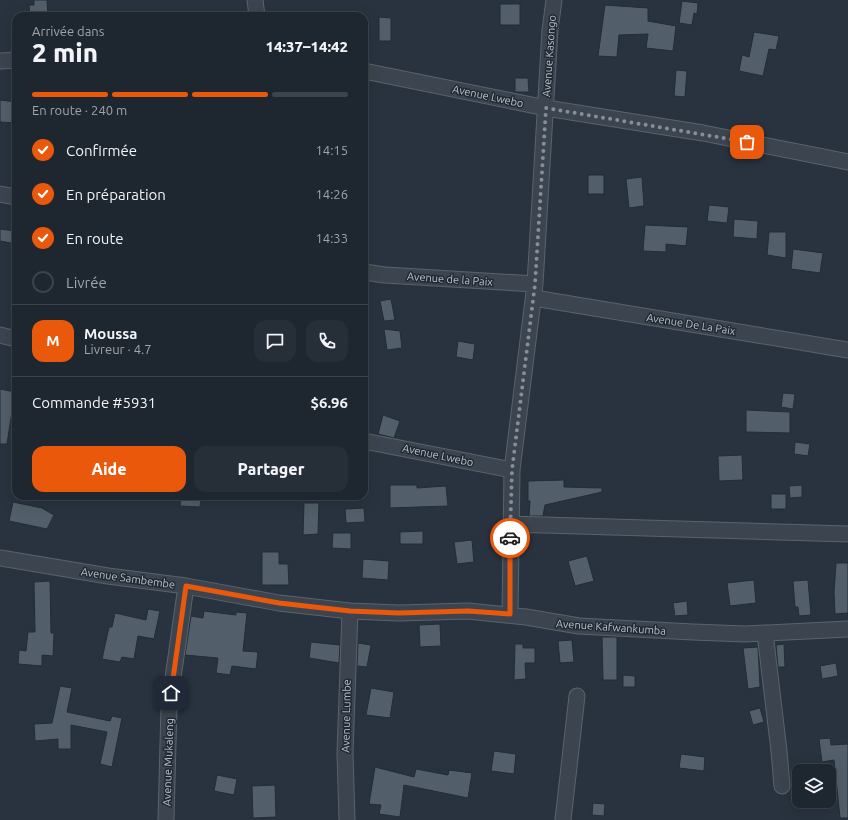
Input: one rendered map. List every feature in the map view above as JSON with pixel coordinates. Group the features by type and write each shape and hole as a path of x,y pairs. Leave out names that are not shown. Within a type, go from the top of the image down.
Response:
{"street":[{"path":"256,0 257,12"},
{"name":"Avenue Kasongo","path":"510,614 510,524 512,470 534,291 554,0"},
{"path":"0,61 12,60"},
{"name":"Avenue Lwebo","path":"368,72 546,108 703,133 848,162"},
{"path":"0,194 12,196"},
{"name":"Avenue de la Paix","path":"368,273 534,291"},
{"name":"Avenue De La Paix","path":"534,291 848,350"},
{"path":"0,335 12,338"},
{"name":"Avenue Lwebo","path":"368,442 512,470"},
{"path":"510,524 848,534"},
{"name":"Avenue Sambembe","path":"0,558 108,576 186,586 279,603 350,611"},
{"name":"Avenue Mukaleng","path":"166,820 169,706 186,586"},
{"name":"Avenue Kafwankumba","path":"350,611 399,613 468,611 510,614 579,626 693,632 765,633 848,629"},
{"name":"Avenue Lumbe","path":"347,820 344,753 350,611"},
{"path":"765,633 782,786"},
{"path":"563,820 577,696"}],"building":[{"path":"34,0 47,0 48,12 30,12 29,5 34,5"},
{"path":"682,1 698,3 697,14 694,13 692,25 679,23"},
{"path":"500,4 520,4 520,25 500,25"},
{"path":"605,5 648,8 648,21 676,26 673,51 646,48 648,34 619,35 617,57 598,56"},
{"path":"379,17 391,18 391,41 379,41"},
{"path":"754,32 779,36 776,50 769,49 763,76 739,71 742,55 749,57"},
{"path":"676,70 687,71 685,97 674,96"},
{"path":"515,78 528,78 529,92 515,92"},
{"path":"0,100 12,102 12,123 0,122"},
{"path":"588,175 604,175 604,194 588,194"},
{"path":"642,177 644,206 629,208 626,179"},
{"path":"709,205 729,207 727,223 707,221"},
{"path":"734,219 758,221 757,239 733,237"},
{"path":"645,225 688,227 686,246 666,244 666,252 643,251"},
{"path":"0,229 12,230 12,243 0,241"},
{"path":"769,232 786,232 786,258 767,255"},
{"path":"793,249 823,253 820,273 791,269"},
{"path":"391,299 395,320 384,321 380,301"},
{"path":"384,329 400,331 402,348 387,350"},
{"path":"458,341 475,344 473,360 456,357"},
{"path":"0,389 12,391 12,412 7,444 0,444"},
{"path":"783,393 795,394 793,409 781,407"},
{"path":"746,410 790,412 790,433 746,432"},
{"path":"383,415 400,421 394,438 378,434"},
{"path":"795,442 810,444 808,456 794,454"},
{"path":"742,455 743,480 719,481 718,456"},
{"path":"564,480 564,487 602,488 602,492 545,505 543,516 529,516 530,501 528,501 528,481"},
{"path":"390,485 417,485 417,488 446,486 448,506 390,508"},
{"path":"802,485 802,497 790,498 789,486"},
{"path":"771,494 786,494 786,509 771,509"},
{"path":"181,500 201,500 200,507 180,506"},
{"path":"13,502 42,508 54,515 47,529 9,521"},
{"path":"304,503 319,503 318,534 303,535"},
{"path":"364,508 365,522 346,523 345,509"},
{"path":"423,531 423,544 400,544 400,532"},
{"path":"333,533 351,533 351,549 332,548"},
{"path":"472,540 474,562 457,564 454,542"},
{"path":"262,552 279,552 279,564 288,564 289,585 262,585"},
{"path":"587,556 594,581 575,586 568,561"},
{"path":"363,559 389,561 388,580 362,578"},
{"path":"836,563 848,563 848,613 835,614 834,592"},
{"path":"754,580 756,603 730,606 727,583"},
{"path":"808,580 811,615 799,616 798,607 795,607 793,581"},
{"path":"50,581 51,633 54,633 53,656 42,655 42,666 18,664 19,650 26,651 28,632 35,632 34,582"},
{"path":"687,601 688,615 675,616 673,603"},
{"path":"148,609 160,611 154,639 138,636 134,659 122,657 120,662 102,659 109,627 112,627 115,613 146,620"},
{"path":"204,611 236,615 236,612 247,613 243,651 258,652 256,669 232,666 230,675 216,673 218,658 185,655 191,616 203,618"},
{"path":"440,624 441,646 420,647 419,625"},
{"path":"602,637 617,637 617,680 603,680"},
{"path":"572,640 574,662 560,663 558,641"},
{"path":"311,642 340,645 339,663 309,658"},
{"path":"358,643 371,645 367,667 357,666"},
{"path":"515,644 523,644 523,648 535,648 535,663 525,663 526,679 514,680"},
{"path":"784,644 785,667 778,667 776,645"},
{"path":"758,647 760,687 748,689 743,648"},
{"path":"836,663 838,676 822,679 820,666"},
{"path":"623,675 635,676 635,687 623,687"},
{"path":"60,686 72,688 67,712 110,721 112,716 122,718 112,767 100,764 107,732 71,725 71,749 58,749 58,739 35,741 34,724 52,723"},
{"path":"371,688 394,692 390,718 366,715"},
{"path":"760,708 764,722 753,725 749,711"},
{"path":"830,738 831,745 848,744 848,818 840,818 836,764 834,764 834,760 822,762 819,739"},
{"path":"494,751 516,754 514,774 491,771"},
{"path":"681,754 705,757 704,771 679,768"},
{"path":"375,767 414,777 416,769 448,775 449,770 472,773 468,798 404,785 400,817 379,814 381,805 369,804"},
{"path":"217,775 237,779 234,795 214,791"},
{"path":"275,785 276,817 253,818 252,786"},
{"path":"593,803 605,804 604,816 592,815"}],"way so far":[{"path":"510,538 512,470 535,284 546,108 703,133 747,142"}],"route":[{"path":"171,693 186,586 279,603 350,611 399,613 468,611 510,614 510,538"}]}
